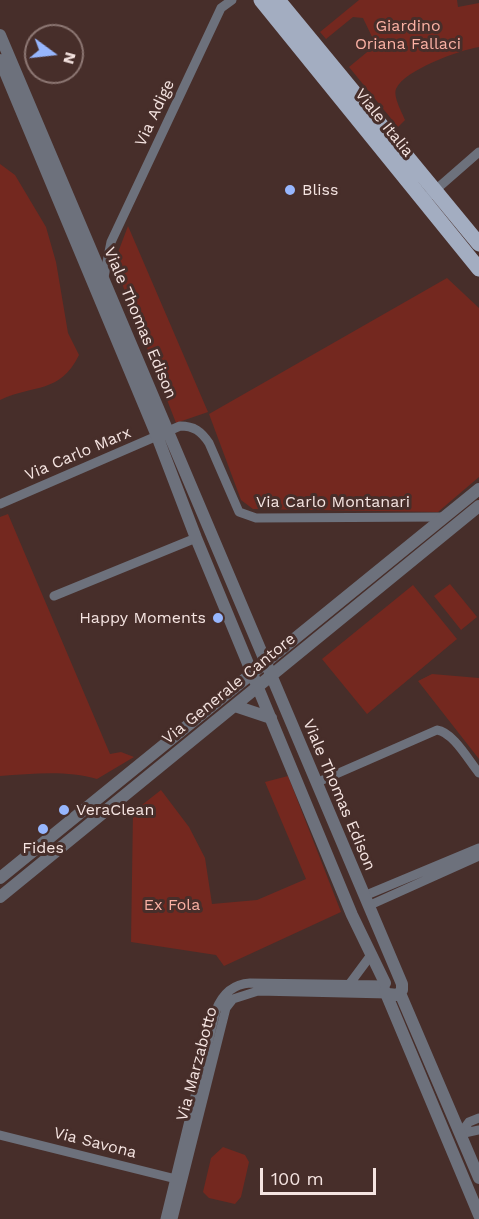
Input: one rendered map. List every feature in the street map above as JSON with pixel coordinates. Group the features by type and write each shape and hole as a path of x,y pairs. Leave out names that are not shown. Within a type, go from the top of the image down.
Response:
{"main road":[{"name":"Viale Italia","path":"261,0 429,195 479,244"},
{"name":"Viale Italia","path":"278,0 429,195 479,269"}],"street":[{"path":"213,0 221,8"},
{"name":"Via Adige","path":"105,282 104,266 111,242 221,8 232,0"},
{"name":"Viale Thomas Edison","path":"0,34 105,282 162,434 196,538 371,955 390,989 454,1136 479,1215"},
{"name":"Viale Thomas Edison","path":"0,60 78,246 250,623 318,782 398,980 391,979 390,989"},
{"path":"429,195 479,152"},
{"path":"78,246 92,252 103,249 111,242"},
{"name":"Via Carlo Montanari","path":"162,434 180,426 189,426 203,435 234,503 239,512 246,516 256,518 445,517"},
{"name":"Via Carlo Marx","path":"0,504 162,434"},
{"name":"Via Generale Cantore","path":"0,878 479,489"},
{"name":"Via Generale Cantore","path":"0,897 479,506"},
{"path":"54,596 196,538"},
{"path":"234,629 250,623"},
{"path":"235,706 271,718"},
{"path":"318,782 437,730 443,731 451,739 479,772"},
{"path":"366,901 479,848"},
{"path":"366,901 479,856"},
{"path":"348,986 371,955"},
{"name":"Via Marzabotto","path":"172,1219 216,1010 224,995 236,986 250,983 390,989"},
{"name":"Via Marzabotto","path":"165,1219 179,1179 226,1008 233,999 258,991 390,989"},
{"path":"454,1136 469,1122 479,1118"},
{"path":"454,1136 479,1130"},
{"name":"Via Savona","path":"0,1135 179,1179"},
{"name":"Viale Thomas Edison","path":"454,1136 479,1178"}],"green space":[{"name":"Giardino Oriana Fallaci","path":"359,0 457,0 458,7 479,3 479,47 433,62 401,82 395,92 405,120 398,127 349,67 372,48 374,41 363,18 353,17 326,39 320,32"},
{"path":"0,164 15,175 46,227 56,262 68,333 79,355 72,367 55,382 0,400"},
{"path":"128,226 208,412 176,423 114,263"},
{"path":"447,278 479,308 479,477 438,512 253,509 241,500 209,414"},
{"path":"8,514 110,754 121,752 134,757 97,779 61,774 0,776 0,517"},
{"path":"450,584 477,617 461,630 434,596"},
{"path":"413,585 457,639 367,714 322,659"},
{"path":"432,674 479,678 479,759 418,681"},
{"name":"Ex Fola","path":"288,776 341,912 224,966 216,955 131,942 133,812 161,790 189,827 205,858 212,904 257,900 306,879 265,782"},
{"path":"223,1147 245,1155 249,1162 241,1197 235,1204 209,1198 203,1192 211,1158"}],"place":[{"name":"Bliss","path":"290,190"},
{"name":"Happy Moments","path":"218,618"},
{"name":"VeraClean","path":"64,810"},
{"name":"Fides","path":"43,829"}]}
